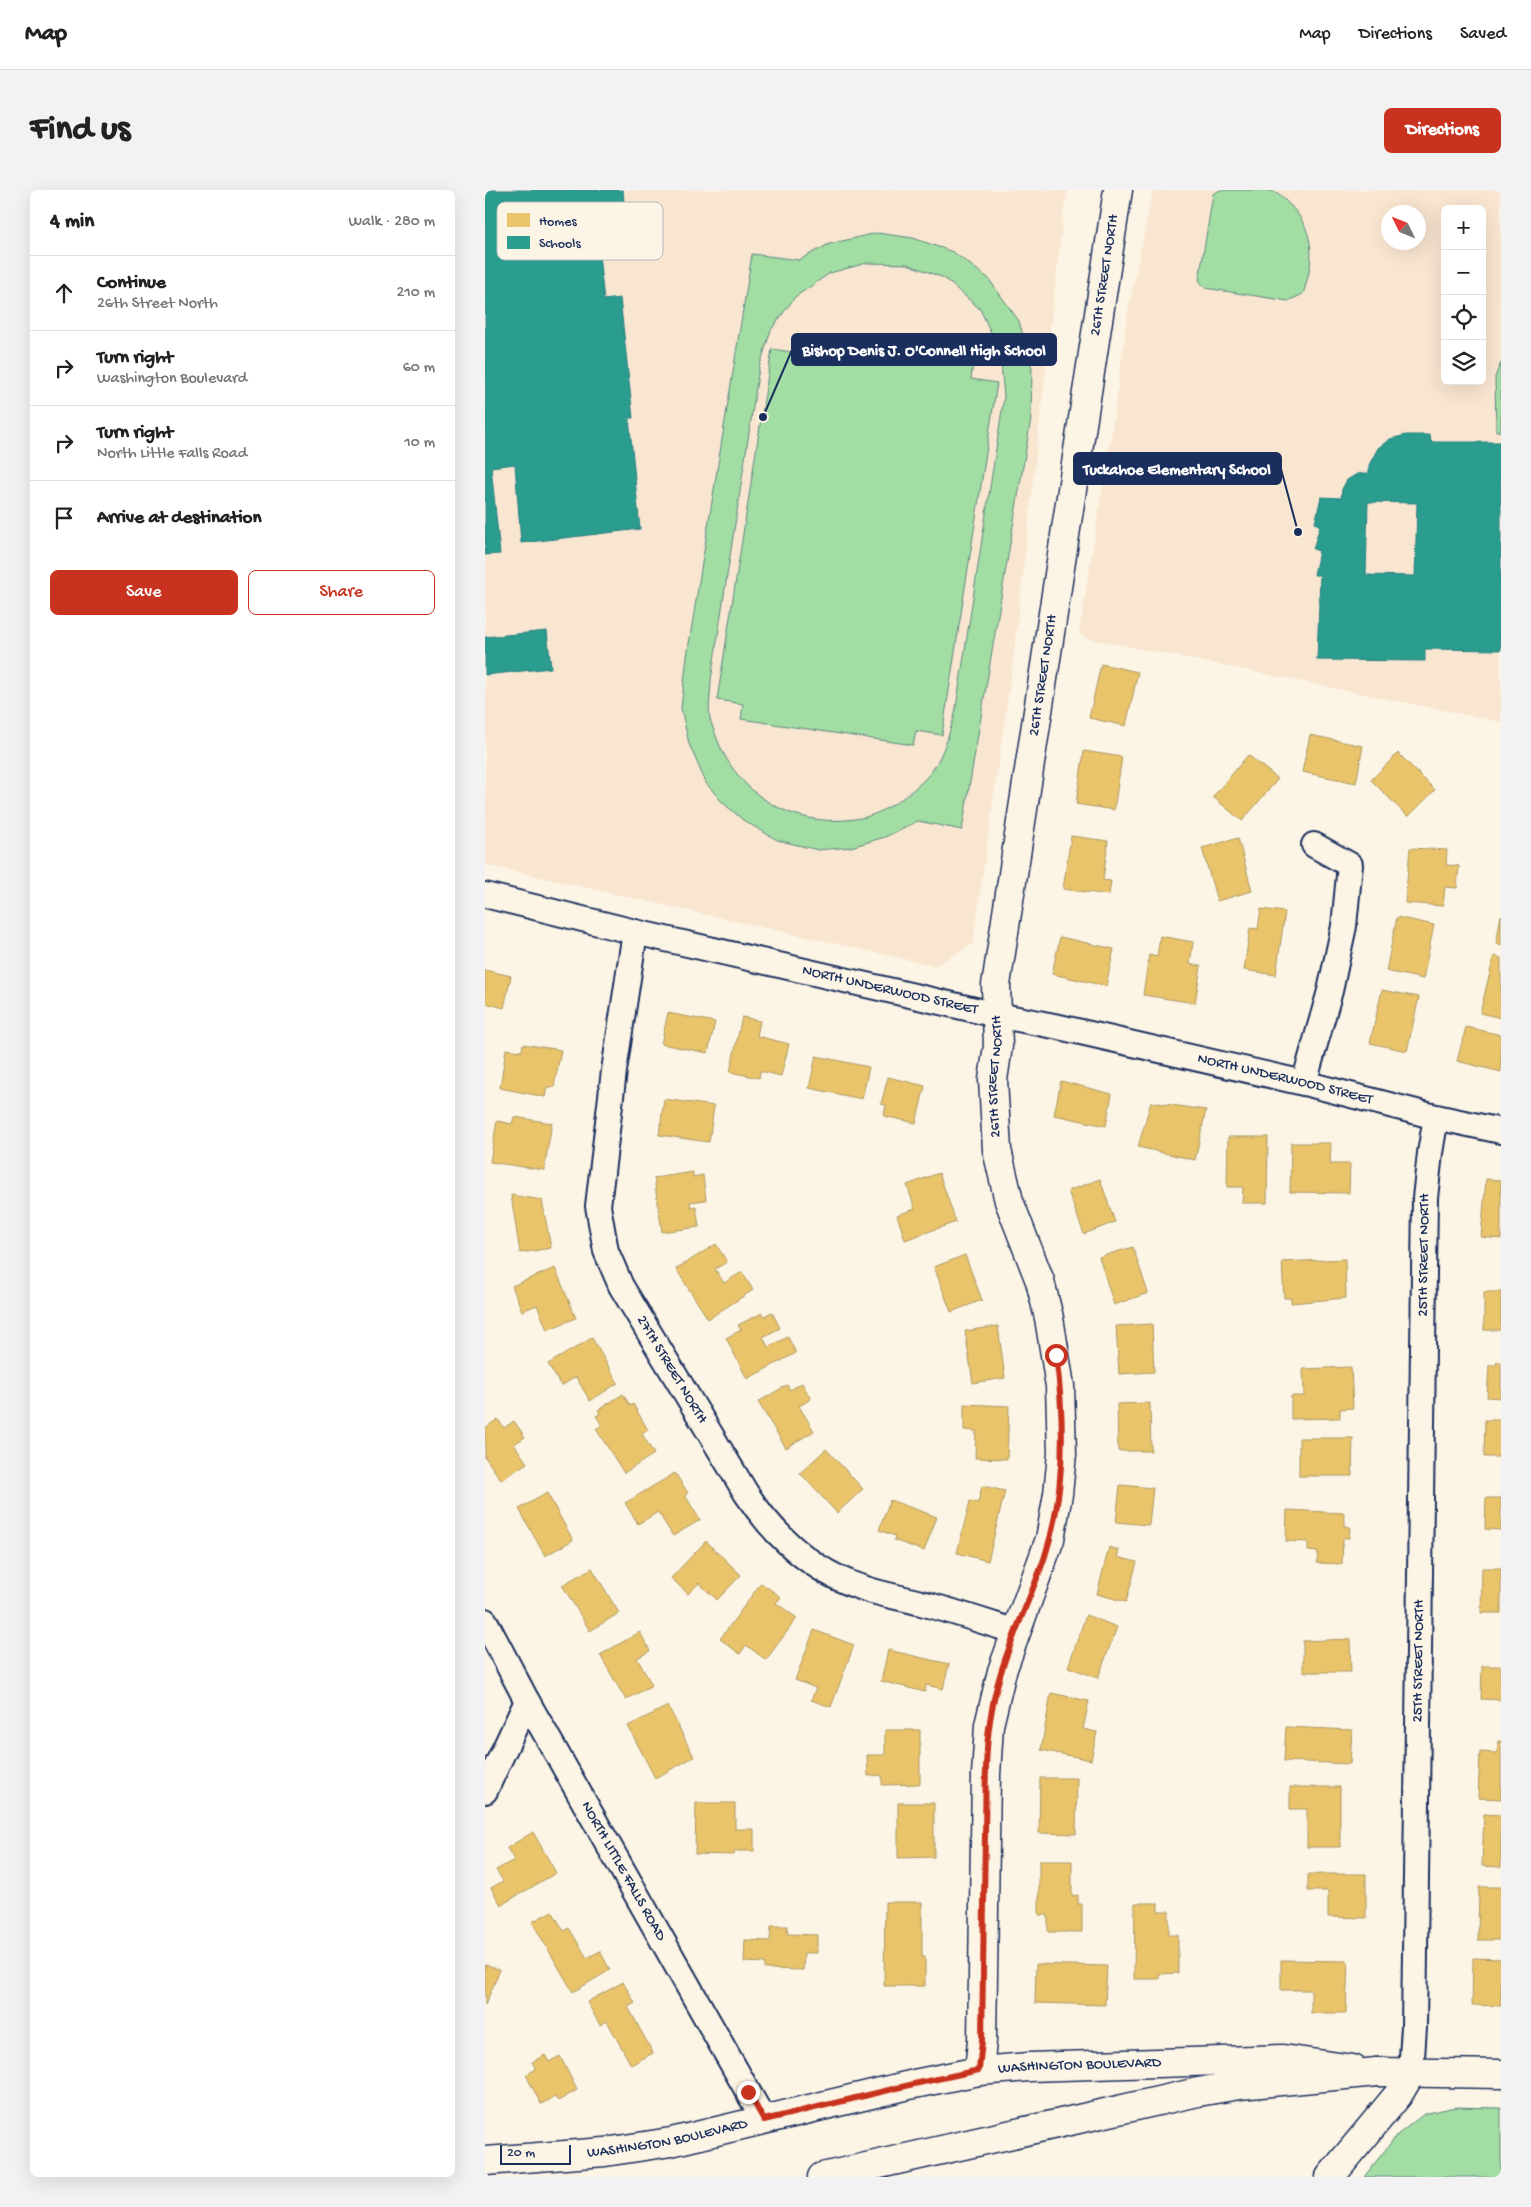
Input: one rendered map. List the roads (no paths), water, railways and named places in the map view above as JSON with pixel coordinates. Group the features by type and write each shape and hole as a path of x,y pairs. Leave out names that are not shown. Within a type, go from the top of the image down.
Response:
{"main road":[{"name":"26TH STREET NORTH","path":"979,2070 982,2041 987,1742 994,1696 1037,1577 1052,1529 1062,1464 1062,1408 1053,1338 1045,1297 1009,1201 998,1158 993,1073 998,1046 996,985 1118,190"},
{"name":"WASHINGTON BOULEVARD","path":"485,2161 569,2156 671,2142 921,2082 979,2070 1039,2066 1283,2059 1377,2072 1501,2074"},
{"path":"822,2177 1198,2092 1239,2085 1377,2072"},
{"name":"25TH STREET NORTH","path":"1330,2177 1398,2095 1411,2073"}],"street":[{"path":"1304,1082 1329,991 1344,926 1350,865 1314,845"},
{"name":"NORTH UNDERWOOD STREET","path":"485,895 635,932 997,1015 1304,1082 1436,1117 1501,1130"},
{"name":"27TH STREET NORTH","path":"635,932 615,1061 598,1206 606,1251 621,1286 746,1493 763,1518 782,1539 813,1564 855,1585 961,1614 1016,1632"},
{"name":"25TH STREET NORTH","path":"1411,2073 1414,1998 1425,1198 1436,1117"},
{"name":"NORTH LITTLE FALLS ROAD","path":"485,1621 527,1701 764,2120"},
{"path":"485,1791 527,1701"}],"place":[{"name":"Bishop Denis J. O'Connell High School","path":"763,417"},
{"name":"Tuckahoe Elementary School","path":"1298,532"}]}
